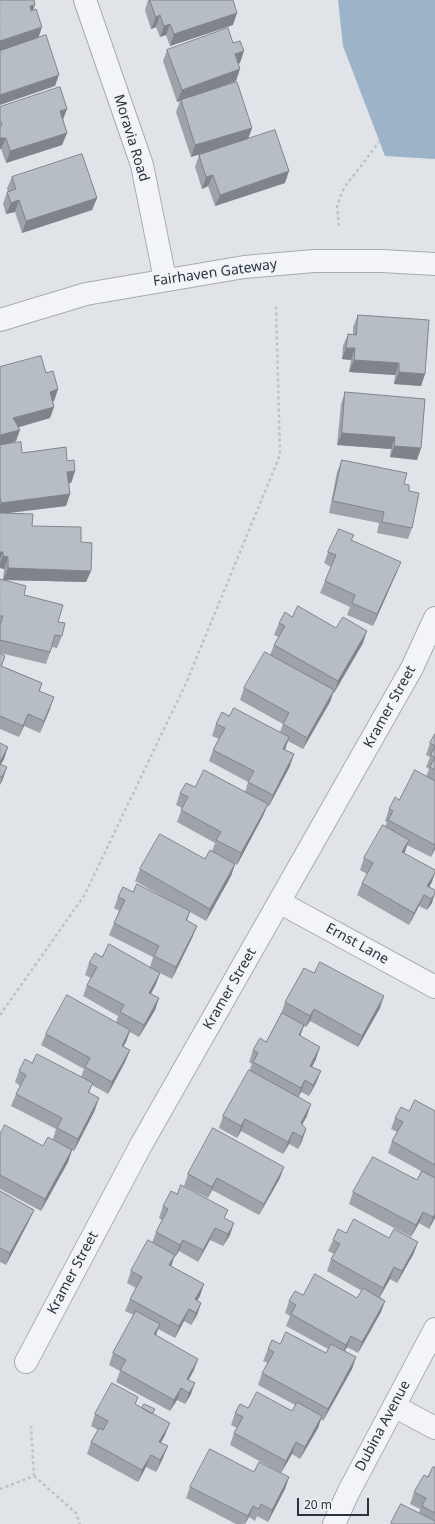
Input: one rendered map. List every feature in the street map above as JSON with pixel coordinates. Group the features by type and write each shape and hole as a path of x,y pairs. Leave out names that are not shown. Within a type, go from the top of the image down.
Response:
{"street":[{"name":"Moravia Road","path":"86,0 142,166 165,279"},
{"name":"Fairhaven Gateway","path":"0,320 86,294 165,279 244,267 314,261 382,261 435,264"},
{"name":"Kramer Street","path":"26,1362 141,1145 412,668 435,618"},
{"name":"Ernst Lane","path":"279,902 435,987"},
{"name":"Dubina Avenue","path":"334,1524 348,1493 435,1329"},
{"path":"394,1406 435,1428"}],"path":[{"path":"339,226 337,206 344,188 379,142"},
{"path":"0,1014 84,896 186,681 280,455 276,304"},
{"path":"31,1426 34,1476 76,1512 80,1524"},
{"path":"0,1489 34,1476"}],"water":[{"path":"338,0 435,0 435,159 385,156 343,46"}],"building":[{"path":"0,0 34,0 35,5 30,6 31,11 36,9 42,27 0,41"},
{"path":"150,0 233,0 237,13 174,34 170,24 164,26 160,15 156,17"},
{"path":"228,28 233,43 240,41 244,51 235,54 240,69 182,90 167,50"},
{"path":"46,35 59,75 0,95 0,51"},
{"path":"237,82 252,128 195,145 181,100"},
{"path":"60,87 67,109 60,111 67,133 10,151 6,138 0,138 0,126 2,125 0,120 0,107"},
{"path":"275,130 289,171 220,195 213,175 206,177 199,155"},
{"path":"82,154 97,198 26,221 19,200 11,203 7,192 16,189 12,177"},
{"path":"358,315 429,320 425,374 399,372 399,363 354,360 355,348 346,348 348,334 356,335"},
{"path":"41,356 46,373 53,371 58,389 50,392 54,407 13,418 20,430 0,435 0,367"},
{"path":"345,392 425,399 421,448 394,446 395,437 342,433"},
{"path":"21,442 22,453 66,447 67,461 74,460 75,471 67,472 70,494 1,503 0,445"},
{"path":"342,460 407,473 404,484 409,485 409,491 419,493 412,528 382,522 384,512 333,501"},
{"path":"0,513 33,514 32,526 81,527 81,542 92,543 91,571 8,568 8,557 3,556 3,552 0,552"},
{"path":"339,529 354,535 351,540 401,562 377,614 352,603 355,595 325,581 336,555 328,552"},
{"path":"0,579 26,586 24,595 63,605 58,622 65,623 62,636 55,635 50,652 0,640 0,625 3,616 0,616"},
{"path":"298,606 336,628 343,617 367,631 338,681 274,645 285,626 279,623 285,612 292,617"},
{"path":"265,652 334,690 307,738 283,724 289,713 244,688"},
{"path":"0,653 5,656 1,666 42,683 39,691 54,697 44,721 28,714 23,726 0,716"},
{"path":"234,708 289,737 283,749 294,754 273,795 248,782 254,771 213,750 225,728 216,724 222,712 229,716"},
{"path":"435,734 435,746 430,743"},
{"path":"0,743 8,747 0,762"},
{"path":"435,747 435,758 431,755"},
{"path":"435,758 435,770 430,767"},
{"path":"0,764 7,767 2,777 0,776"},
{"path":"204,770 268,804 241,853 216,840 221,832 181,810 188,797 180,793 186,783 195,787"},
{"path":"415,770 435,781 435,845 388,820 393,811 389,809 395,797 399,800"},
{"path":"383,825 409,840 402,852 435,870 435,873 427,886 435,890 435,893 431,899 424,895 414,913 362,883 373,863 364,858"},
{"path":"160,834 205,859 210,850 235,864 210,909 140,869"},
{"path":"137,884 190,911 186,920 197,926 176,967 154,956 159,946 114,923 125,900 118,897 123,887 133,892"},
{"path":"109,944 160,973 149,993 159,998 144,1025 120,1012 124,1005 87,985 97,967 89,963 95,953 102,957"},
{"path":"320,962 384,996 362,1036 314,1009 310,1016 285,1002 304,968 314,973"},
{"path":"67,995 130,1030 122,1046 130,1050 112,1082 85,1067 90,1058 46,1034"},
{"path":"282,1013 304,1025 299,1035 320,1047 310,1066 321,1071 313,1085 305,1080 301,1088 253,1062 258,1053 253,1050 260,1038 266,1042"},
{"path":"37,1054 93,1083 88,1092 99,1098 78,1139 57,1128 62,1118 16,1094 26,1075 19,1071 25,1059 32,1063"},
{"path":"249,1070 311,1104 301,1123 306,1129 302,1137 293,1132 288,1142 245,1119 241,1126 223,1116"},
{"path":"415,1100 435,1111 435,1165 392,1141 403,1122 395,1118 401,1107 409,1111"},
{"path":"5,1125 43,1146 48,1137 72,1150 45,1199 0,1175 0,1134"},
{"path":"213,1128 284,1167 264,1204 217,1178 212,1187 188,1174"},
{"path":"373,1157 417,1180 422,1171 435,1178 435,1214 433,1217 423,1212 416,1225 353,1192"},
{"path":"181,1185 228,1210 224,1218 234,1223 228,1234 215,1228 203,1250 183,1240 180,1245 156,1232 168,1209 163,1206 171,1191 177,1194"},
{"path":"0,1191 34,1210 10,1253 0,1248"},
{"path":"354,1219 389,1238 394,1229 418,1242 402,1271 394,1267 383,1288 331,1259 340,1244 333,1240 338,1229 346,1233"},
{"path":"148,1240 175,1255 169,1265 204,1284 195,1299 201,1303 196,1313 189,1309 179,1326 130,1299 142,1277 131,1271"},
{"path":"315,1274 357,1298 363,1288 385,1301 362,1342 351,1336 346,1345 291,1314 296,1305 289,1301 295,1291 303,1295"},
{"path":"136,1311 160,1324 154,1334 198,1359 187,1379 195,1383 189,1393 181,1388 174,1400 120,1370 126,1360 113,1353"},
{"path":"286,1332 326,1353 331,1344 356,1357 328,1409 262,1373 274,1352 268,1349 272,1340 280,1344"},
{"path":"112,1383 138,1397 135,1404 170,1423 159,1442 168,1446 160,1460 151,1455 142,1470 91,1442 99,1428 103,1430 108,1421 95,1414"},
{"path":"257,1392 292,1411 297,1402 322,1416 305,1447 296,1442 286,1461 234,1433 243,1417 235,1413 240,1404 248,1408"},
{"path":"144,1404 155,1409 152,1414 142,1408"},
{"path":"210,1449 254,1472 259,1462 289,1477 272,1510 261,1504 259,1509 253,1506 248,1516 190,1487"},
{"path":"433,1467 435,1467 435,1513 422,1506 426,1498 414,1492 424,1475 428,1477"},
{"path":"401,1504 435,1521 435,1524 391,1523"}]}
